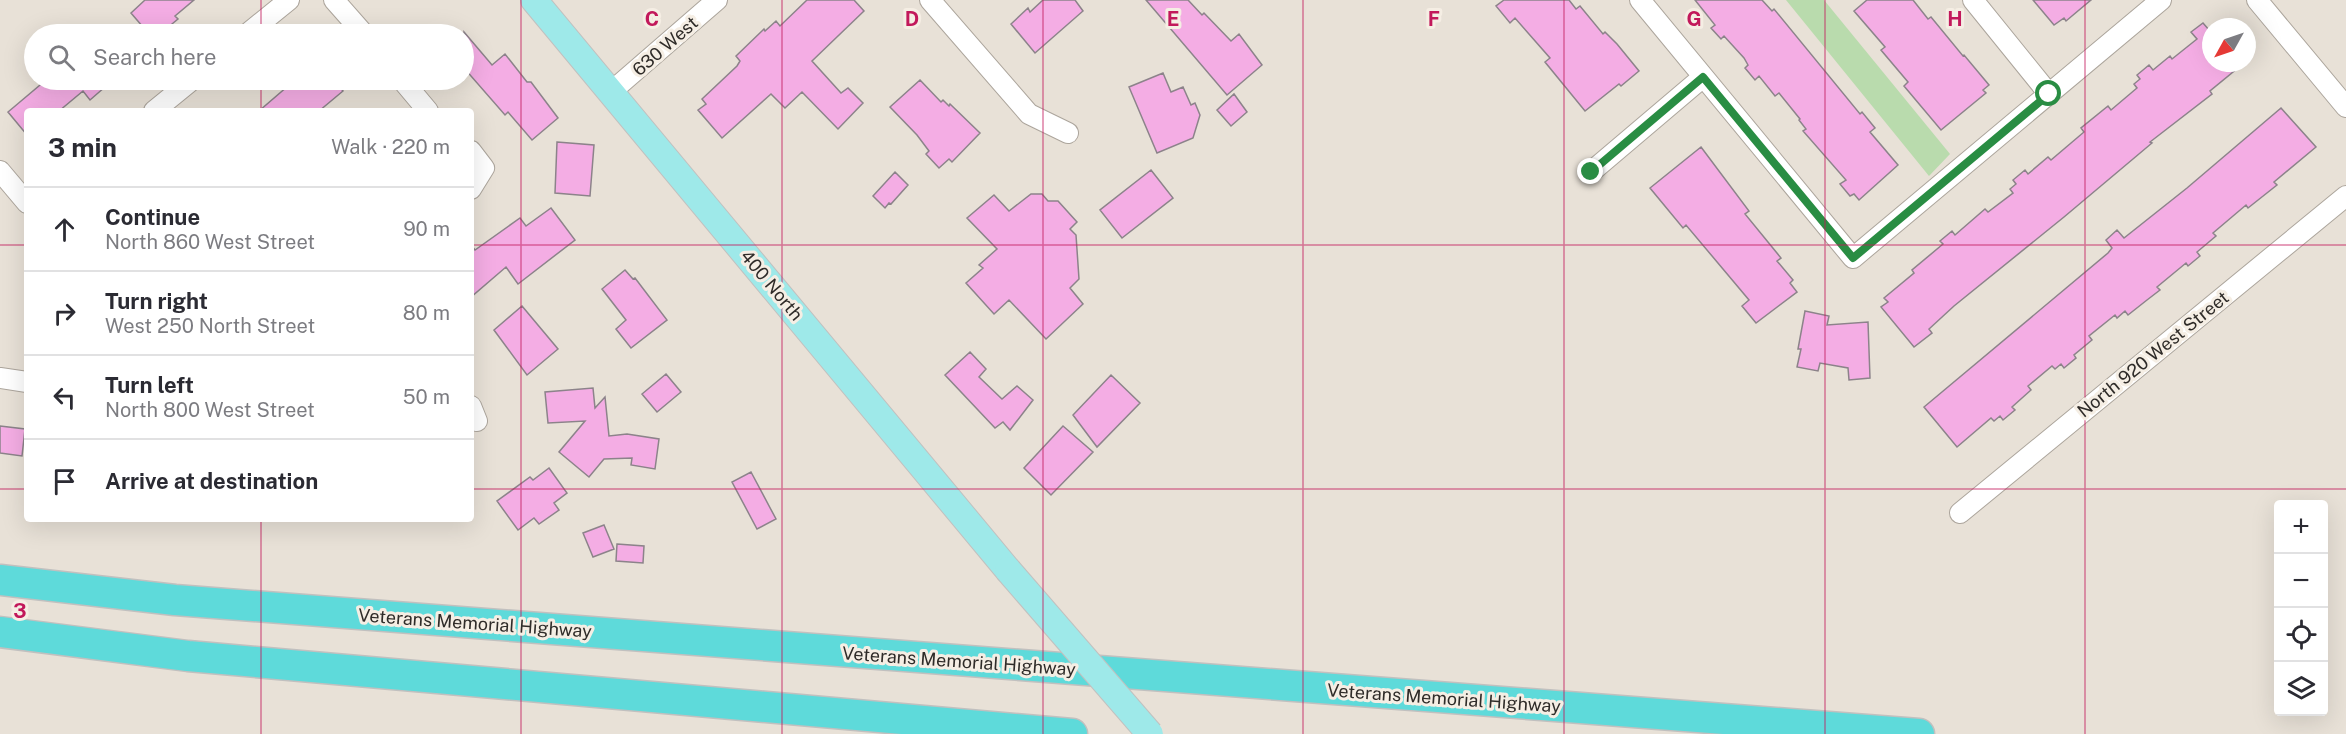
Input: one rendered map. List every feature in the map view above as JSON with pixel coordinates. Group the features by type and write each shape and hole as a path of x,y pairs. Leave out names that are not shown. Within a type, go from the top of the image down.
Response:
{"highway":[{"name":"Veterans Memorial Highway","path":"0,580 175,600 1919,734"},
{"path":"0,632 188,656 1072,734"}],"main road":[{"name":"400 North","path":"534,0 1008,570 1150,734"}],"street":[{"path":"259,24 289,0"},
{"path":"334,0 355,24"},
{"name":"630 West","path":"612,91 716,0"},
{"path":"930,0 1029,114 1068,133"},
{"path":"1640,0 1853,258 2161,0"},
{"path":"1973,0 2049,94"},
{"path":"2257,0 2346,107"},
{"path":"1591,172 1703,77"},
{"path":"158,108 180,90"},
{"path":"410,90 425,108"},
{"path":"474,155 484,168 474,184"},
{"path":"0,171 24,199"},
{"name":"North 920 West Street","path":"1960,513 2346,196"},
{"path":"0,378 24,382"}],"green space":[{"path":"1786,0 1824,0 1950,154 1929,176"}],"building":[{"path":"145,0 194,0 175,16 178,19 172,24 140,24 131,13"},
{"path":"807,0 854,0 864,11 812,61 841,93 848,88 863,103 838,129 802,92 785,108 771,94 722,138 698,110 706,104 702,99 737,66 740,61 736,56 764,29 765,31 776,21 780,26"},
{"path":"1043,0 1075,0 1083,11 1035,53 1011,24 1028,8 1030,12"},
{"path":"1146,0 1188,0 1231,41 1239,34 1262,65 1227,95"},
{"path":"1504,0 1569,0 1576,9 1580,6 1603,34 1605,32 1617,44 1639,71 1585,111 1545,62 1550,58 1515,18 1510,23 1496,6"},
{"path":"1695,0 1762,0 1772,11 1774,9 1860,114 1862,112 1875,128 1870,132 1898,165 1859,200 1854,194 1850,196 1840,184 1846,180 1803,131 1806,129 1800,119 1779,93 1775,96 1759,76 1755,80 1745,68 1748,65 1744,58 1724,36 1721,39 1711,28 1715,25"},
{"path":"1867,0 1913,0 1928,19 1931,17 1989,85 1983,90 1986,93 1941,130 1904,86 1908,82 1881,50 1885,47 1854,11"},
{"path":"2033,0 2091,0 2066,21 2064,18 2054,25"},
{"path":"2202,24 2202,72 2233,72 2210,91 2212,94 2150,142 2152,143 2064,217 1954,306 1929,329 1932,333 1914,347 1881,307 1888,302 1884,298 1914,273 1912,270 1943,244 1940,241 1952,231 1955,235 1985,209 1988,212 2013,193 2010,189 2016,184 2013,180 2025,170 2028,174 2048,157 2051,160 2084,132 2081,128 2108,106 2111,110 2137,88 2134,84 2140,79 2137,75 2149,65 2153,70 2170,56 2172,59 2197,39 2191,32"},
{"path":"474,44 492,65 505,54 527,82 531,82 558,118 532,140 508,112 505,115 474,79"},
{"path":"1163,73 1171,92 1183,87 1191,105 1195,103 1200,115 1193,138 1157,153 1129,87"},
{"path":"920,80 941,102 943,100 949,106 950,104 980,133 952,162 949,159 939,168 926,154 929,151 917,135 890,107"},
{"path":"34,90 102,90 90,100 83,91 63,108 24,108 24,131 8,112"},
{"path":"283,90 343,91 323,108 262,108"},
{"path":"1234,94 1247,112 1231,126 1217,110"},
{"path":"2281,108 2316,147 2274,182 2277,185 2248,208 2246,205 2213,233 2216,236 2197,252 2200,256 2188,266 2186,263 2157,287 2160,290 2128,315 2125,311 2117,318 2115,315 2089,336 2092,340 2074,355 2076,358 2064,368 2061,364 2055,369 2052,366 2028,386 2031,390 2012,407 2015,410 2003,420 2000,416 1994,421 1991,418 1957,447 1924,407 2108,253 2112,248 2106,240 2117,230 2124,238"},
{"path":"557,142 594,145 590,196 555,193"},
{"path":"1701,147 1749,211 1745,214 1781,258 1777,261 1793,280 1790,283 1797,292 1756,323 1742,306 1749,300 1686,225 1683,228 1650,188"},
{"path":"1151,170 1173,198 1122,238 1100,210"},
{"path":"895,172 908,185 885,208 873,196"},
{"path":"1031,194 1042,194 1048,201 1058,201 1077,222 1070,229 1076,235 1079,279 1070,288 1083,304 1046,339 1009,300 994,314 966,283 983,268 979,265 997,249 967,218 994,195 1009,211"},
{"path":"551,208 575,240 518,284 506,267 474,294 474,249 520,218 526,226"},
{"path":"625,270 633,279 635,278 667,320 631,348 616,329 626,320 602,289"},
{"path":"522,306 558,349 527,375 494,330"},
{"path":"1805,311 1829,316 1827,325 1868,322 1870,378 1849,380 1848,368 1820,363 1818,371 1797,367"},
{"path":"970,352 986,369 979,377 1002,399 1017,386 1033,400 1010,430 1003,422 995,428 945,375"},
{"path":"666,374 681,392 657,412 642,394"},
{"path":"1111,375 1140,403 1097,447 1073,415"},
{"path":"593,388 595,408 605,397 609,436 627,434 659,439 655,469 631,465 632,458 604,459 589,477 559,452 585,421 548,423 545,392"},
{"path":"0,426 24,429 22,456 0,453"},
{"path":"1063,426 1093,452 1051,495 1024,468"},
{"path":"549,468 567,493 554,503 559,510 539,524 534,518 518,530 497,501 530,477 533,480"},
{"path":"751,472 776,519 757,529 732,482"},
{"path":"604,525 614,549 593,557 583,533"},
{"path":"617,544 644,546 643,563 616,561"}],"route":[{"path":"1591,172 1703,77 1853,258 2049,94"}]}
